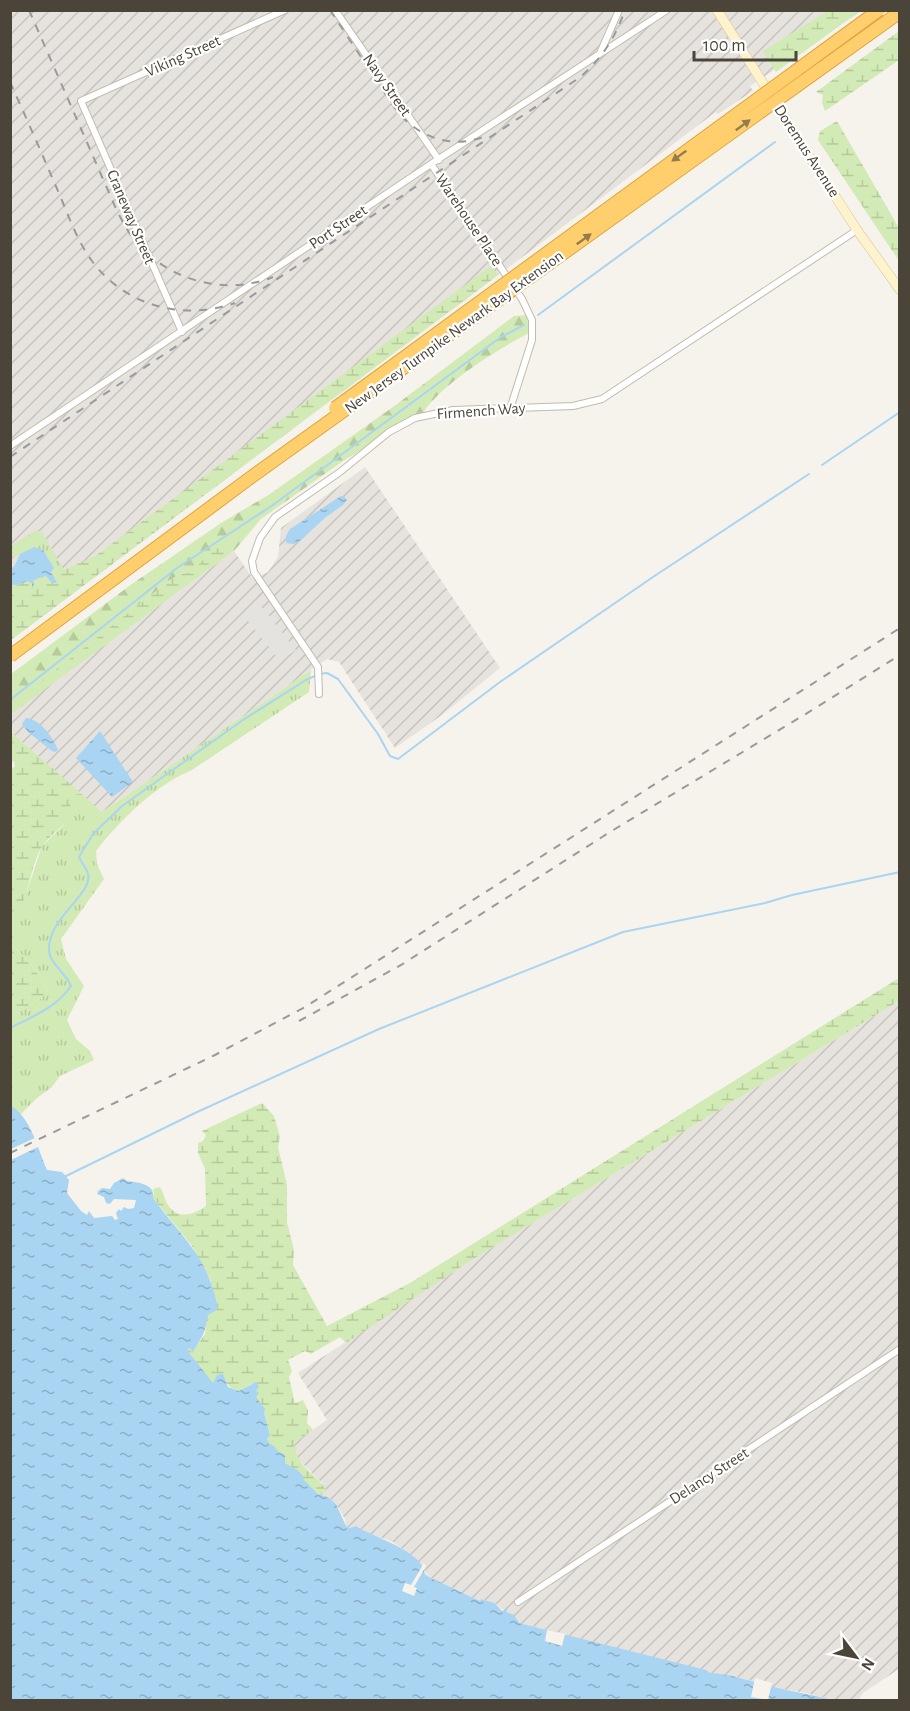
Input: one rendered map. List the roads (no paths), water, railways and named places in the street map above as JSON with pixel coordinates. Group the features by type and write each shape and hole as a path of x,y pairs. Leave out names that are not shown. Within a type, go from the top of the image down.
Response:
{"highway":[{"name":"New Jersey Turnpike Newark Bay Extension","path":"10,646 879,10"},
{"name":"New Jersey Turnpike Newark Bay Extension","path":"10,656 250,478 900,12"}],"main road":[{"name":"Doremus Avenue","path":"717,10 857,230 900,290"}],"street":[{"name":"Viking Street","path":"81,101 285,10"},
{"name":"Navy Street","path":"335,10 439,160"},
{"path":"600,52 619,10"},
{"name":"Port Street","path":"10,446 431,164 667,10"},
{"name":"Craneway Street","path":"81,101 182,332"},
{"name":"Warehouse Place","path":"431,164 522,299 532,320 532,340 510,409"},
{"name":"Firmench Way","path":"319,694 318,667 254,572 252,561 260,538 275,517 340,472 389,432 415,418 453,410 573,406 602,399 857,230"},
{"name":"Delancy Street","path":"518,1602 900,1349"}],"water":[{"path":"341,496 347,500 343,505 301,540 294,544 286,543 286,536 290,529"},
{"path":"34,547 43,550 54,568 51,572 57,583 52,583 46,576 33,580 32,589 32,583 27,581 11,585 11,568 14,567 20,554"},
{"path":"26,718 37,722 46,730 58,750 52,751 28,732 22,724"},
{"path":"100,731 133,782 112,797 76,758"},
{"path":"10,1105 17,1110 29,1126 47,1170 62,1172 69,1180 67,1193 87,1215 89,1211 94,1218 112,1216 115,1220 118,1219 116,1213 119,1209 121,1211 124,1207 134,1208 136,1200 114,1199 110,1204 106,1203 104,1197 97,1194 102,1188 110,1189 114,1183 123,1178 145,1185 152,1190 153,1198 201,1261 214,1291 218,1309 208,1315 203,1335 193,1352 189,1348 187,1350 213,1383 217,1375 223,1374 228,1387 239,1391 256,1382 259,1387 256,1391 259,1393 256,1397 265,1409 270,1435 267,1439 269,1443 285,1455 285,1463 298,1471 318,1494 328,1497 336,1504 346,1526 350,1528 356,1526 407,1551 429,1577 480,1601 481,1599 495,1603 502,1611 508,1609 506,1612 514,1615 519,1623 706,1670 710,1673 833,1700 11,1700"}],"waterway":[{"path":"538,315 775,142"},
{"path":"10,700 177,568 273,505 501,337 524,325"},
{"path":"822,465 900,412"},
{"path":"10,1028 51,1006 71,986 50,956 50,939 55,928 88,882 88,874 79,857 93,834 122,806 243,720 306,680 327,673 338,679 378,734 390,756 398,759 500,682 809,474"},
{"path":"64,1177 195,1113 379,1029 623,932 900,872"}],"railway":[{"path":"29,10 117,211 137,243 166,267 200,281 218,285 237,285 255,283 273,277"},
{"path":"330,10 402,117 422,132 445,141 470,141 483,137"},
{"path":"10,457 579,78 607,47 625,10"},
{"path":"10,82 76,233 92,261 105,276 121,289 156,306 195,310 235,303"},
{"path":"10,1153 215,1055 305,1007 900,628"},
{"path":"299,1021 401,965 610,832 900,655"}]}
